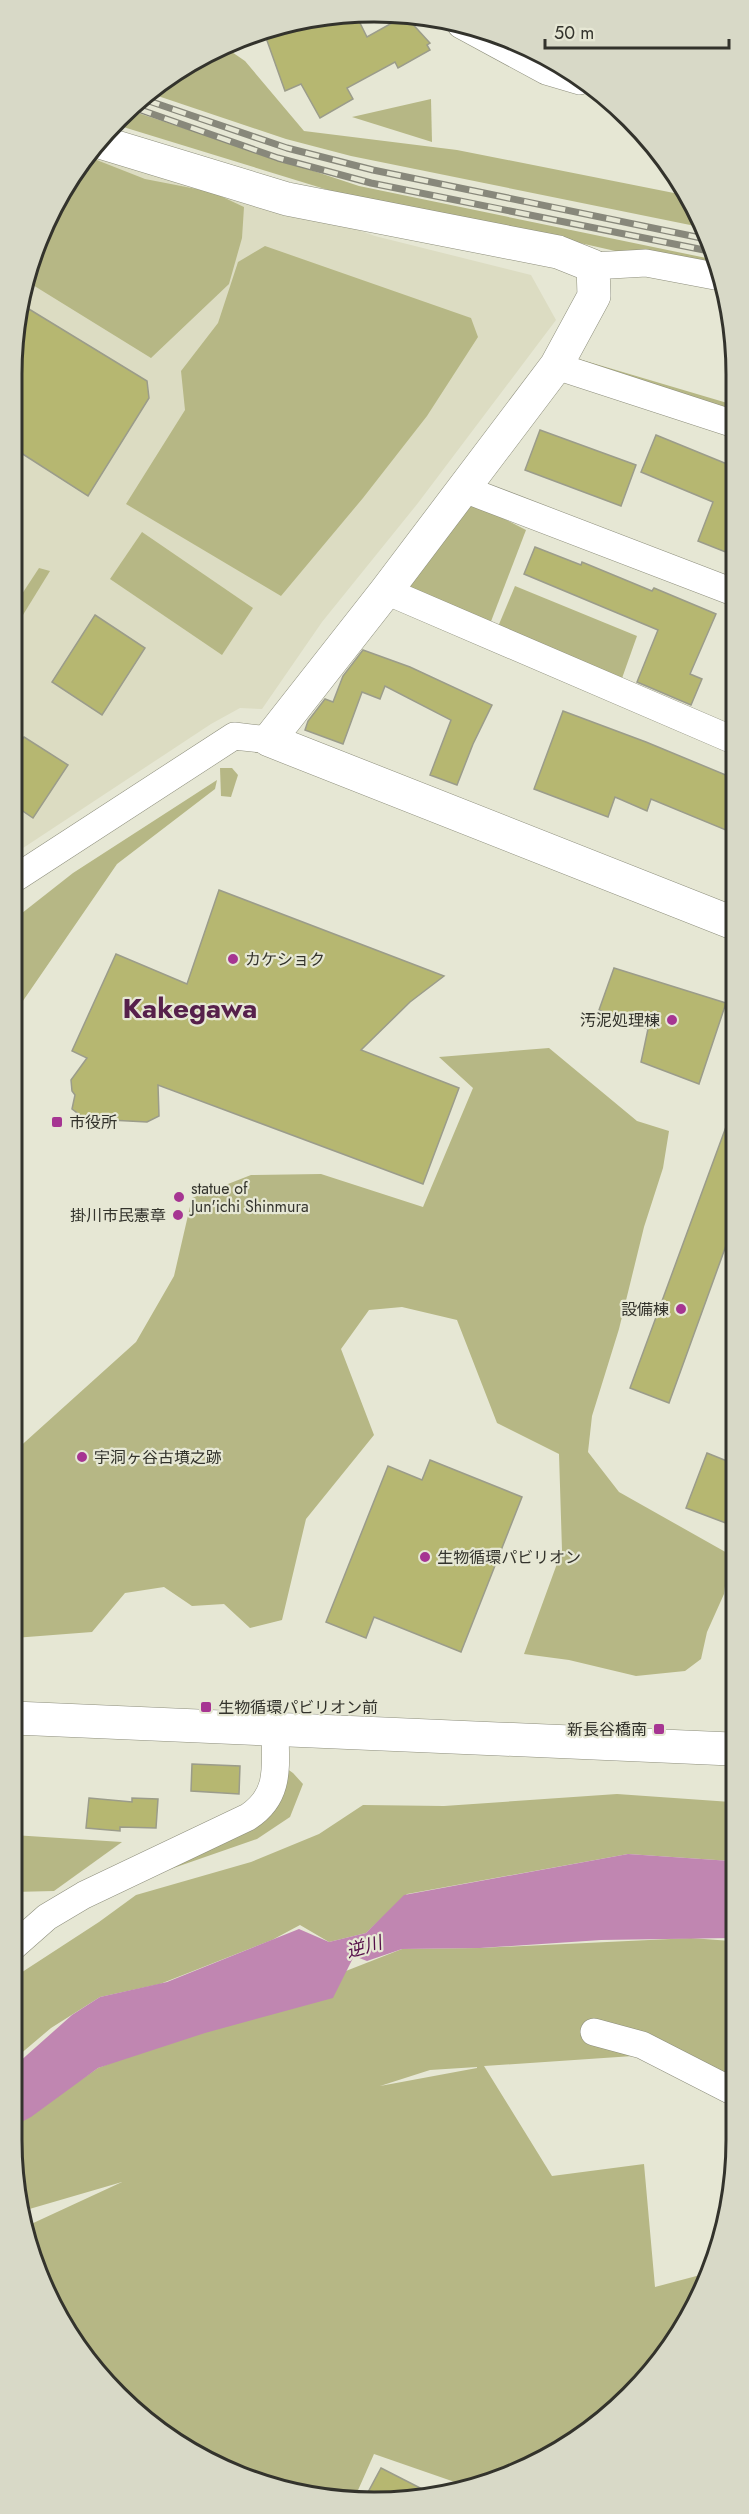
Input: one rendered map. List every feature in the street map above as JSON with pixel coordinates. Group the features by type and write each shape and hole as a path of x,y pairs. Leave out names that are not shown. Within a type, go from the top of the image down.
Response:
{"street":[{"path":"108,144 287,199 558,252 593,266 646,263 713,276"},
{"path":"269,740 464,489 555,366 594,296 593,266"},
{"path":"555,366 726,421"},
{"path":"464,489 726,589"},
{"path":"386,591 726,732"},
{"path":"23,873 234,736 269,740 726,920"},
{"path":"23,1718 726,1749"},
{"path":"23,1938 47,1917 84,1895 248,1817 261,1808 268,1800 274,1786 275,1728"},
{"path":"594,2032 642,2045 726,2088"}],"shaded area":[{"path":"110,143 375,236 531,275 556,320 418,503 322,622 262,709 240,708 211,724 23,848 23,351 34,283 49,240 70,198"}],"green space":[{"path":"233,53 245,61 304,131 457,150 676,193 693,226 351,156 286,139 159,96 199,70"},
{"path":"431,99 432,142 352,117"},
{"path":"139,113 359,186 707,258 711,270 664,262 496,224 364,201 125,127"},
{"path":"95,160 145,179 212,192 244,207 242,238 229,284 151,358 33,285 59,219"},
{"path":"265,246 471,318 478,337 427,416 363,498 281,596 126,504 185,410 181,371 218,323 238,262"},
{"path":"572,357 726,403 726,413 576,367"},
{"path":"469,501 526,530 490,624 401,586"},
{"path":"142,532 253,608 222,655 110,579"},
{"path":"39,568 50,571 23,615 23,592"},
{"path":"515,586 637,636 621,681 497,629"},
{"path":"220,768 232,768 238,775 231,797 221,796"},
{"path":"217,780 215,789 117,864 23,1001 23,912 73,873"},
{"path":"549,1048 637,1121 669,1131 663,1168 644,1227 619,1329 592,1416 588,1452 619,1492 726,1552 724,1594 707,1632 701,1659 685,1671 636,1676 569,1660 524,1654 562,1550 559,1454 497,1423 457,1320 402,1307 369,1310 341,1349 374,1435 306,1519 282,1620 250,1628 224,1604 192,1606 164,1587 125,1593 92,1632 23,1637 23,1444 136,1342 174,1276 192,1198 251,1175 321,1174 423,1207 473,1088 439,1057"},
{"path":"283,1766 303,1784 290,1817 257,1839 119,1887 238,1832"},
{"path":"617,1794 726,1802 726,1861 628,1854 407,1894 366,1933 329,1942 300,1925 272,1940 160,1984 100,1997 51,2028 23,2052 23,1971 136,1895 251,1862 319,1834 363,1805 444,1806"},
{"path":"23,1836 122,1842 54,1891 23,1892"},
{"path":"691,1938 726,1941 726,2099 633,2056 484,2066 552,2176 644,2164 655,2287 699,2275 679,2316 639,2372 589,2419 530,2455 488,2473 456,2482 374,2454 358,2491 306,2485 261,2473 198,2444 142,2404 95,2354 59,2295 41,2253 32,2223 122,2182 29,2209 23,2163 23,2119 98,2068 402,1949 480,1948","holes":["477,2067 477,2068 380,2086 430,2070"]}],"water":[{"name":"逆川","path":"628,1854 726,1861 726,1938 601,1940 480,1948 402,1949 367,1961 354,1956 333,1998 205,2033 98,2068 23,2121 23,2059 72,2015 100,1997 167,1982 299,1929 329,1942 366,1933 404,1895"}],"building":[{"path":"360,23 367,37 392,23 414,25 430,43 427,45 430,50 398,68 395,62 347,88 353,99 320,118 301,84 285,91 267,39 306,29"},
{"path":"29,309 147,381 149,398 88,496 23,454 23,351"},
{"path":"540,430 636,465 621,506 525,470"},
{"path":"656,435 726,464 726,552 698,541 713,502 641,472"},
{"path":"535,547 581,565 582,562 652,591 654,588 716,614 690,674 702,679 691,705 637,682 658,630 524,574"},
{"path":"95,615 145,648 102,715 52,682"},
{"path":"363,650 410,667 492,705 457,785 430,775 451,720 385,686 380,699 362,692 343,744 305,730 308,721 325,699 333,702 343,676"},
{"path":"563,711 726,775 726,830 651,799 647,811 615,797 608,817 534,789"},
{"path":"24,737 68,765 33,818 23,811"},
{"path":"219,890 444,976 410,1002 361,1050 459,1088 423,1184 158,1085 159,1116 147,1122 91,1119 72,1109 75,1095 72,1091 71,1080 87,1058 72,1051 116,954 187,984"},
{"name":"汚泥処理棟","path":"614,968 726,1003 699,1084 641,1062 648,1029 599,1010"},
{"name":"設備棟","path":"726,1127 726,1246 669,1403 630,1388"},
{"path":"707,1453 726,1461 726,1523 686,1508"},
{"name":"生物循環パビリオン","path":"430,1460 522,1497 461,1652 374,1617 366,1638 326,1622 388,1466 422,1480"},
{"path":"192,1764 240,1766 239,1794 191,1791"},
{"path":"89,1798 132,1802 132,1798 158,1799 156,1828 120,1827 120,1831 86,1828"},
{"path":"381,2468 420,2488 398,2491 368,2492"}],"railway":[{"path":"152,102 287,148 373,170 699,237"},
{"path":"142,110 278,158 371,183 704,250"}],"place":[{"name":"カケショク","path":"233,959"},
{"name":"汚泥処理棟","path":"672,1020"},
{"name":"市役所","path":"57,1122"},
{"name":"statue of Jun'ichi Shinmura","path":"179,1197"},
{"name":"掛川市民憲章","path":"178,1215"},
{"name":"設備棟","path":"681,1309"},
{"name":"宇洞ヶ谷古墳之跡","path":"82,1457"},
{"name":"生物循環パビリオン","path":"425,1557"},
{"name":"生物循環パビリオン前","path":"206,1707"},
{"name":"新長谷橋南","path":"659,1729"}],"district":[{"name":"Kakegawa","path":"190,1008"}]}
